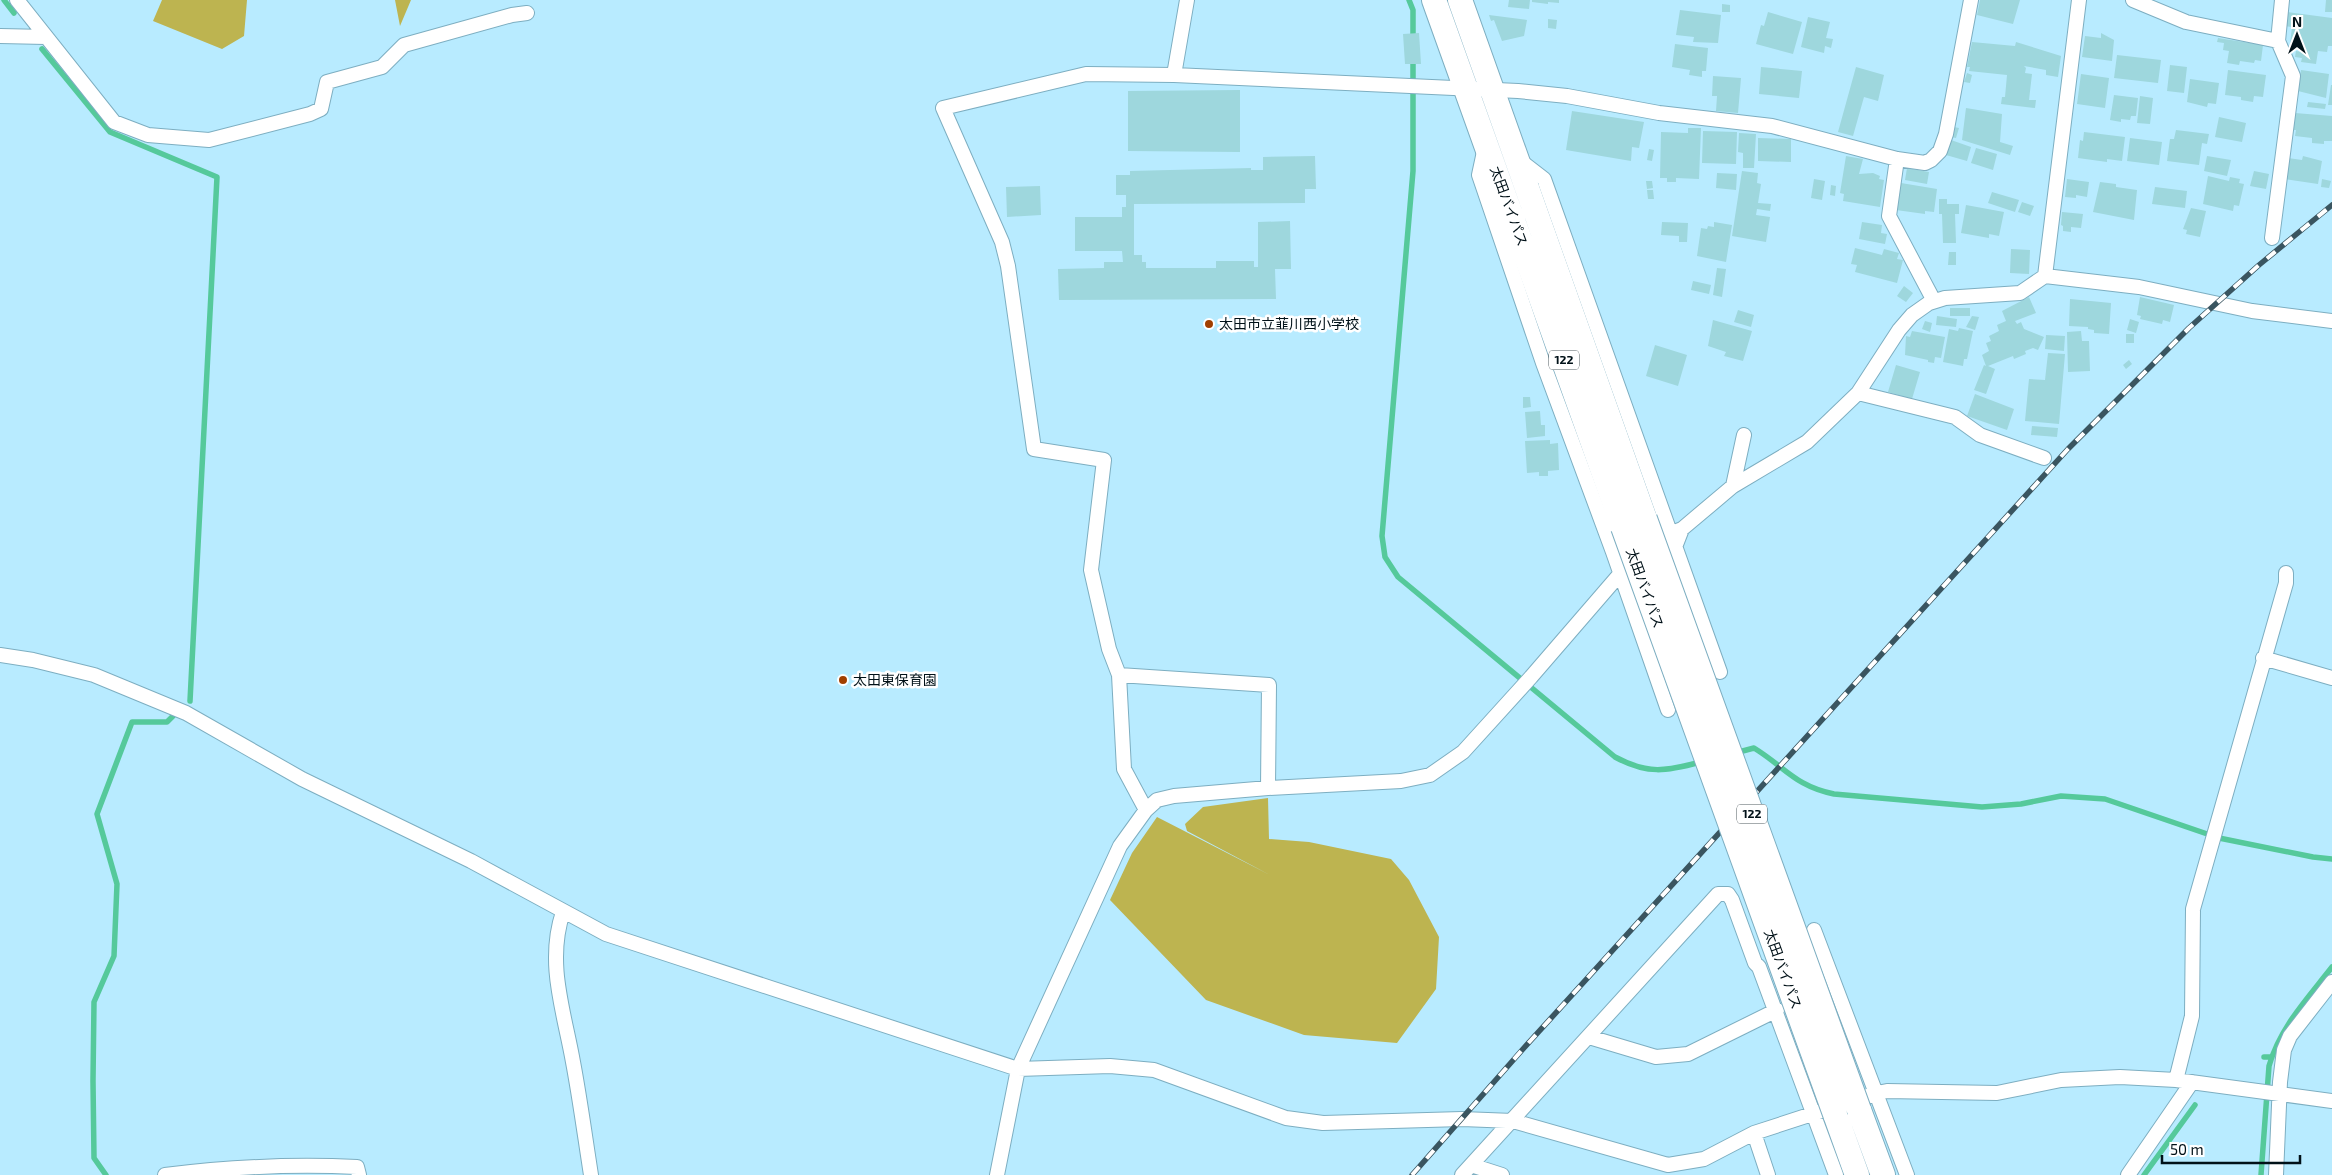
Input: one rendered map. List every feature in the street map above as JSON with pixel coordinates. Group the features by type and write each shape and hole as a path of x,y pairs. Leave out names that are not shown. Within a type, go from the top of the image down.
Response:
{"highway":[{"name":"太田バイパス","path":"1434,0 1486,144 1634,523 1860,1110 1883,1175"},
{"name":"太田バイパス","path":"1460,0 1517,159 1824,1114 1857,1175"}],"street":[{"path":"17,0 114,122 148,135 209,140 310,114 321,109 327,82 382,67 404,46 512,15 527,13"},
{"path":"1174,74 1187,0"},
{"path":"1146,810 1124,769 1119,675 1109,649 1091,570 1104,460 1034,449 1008,266 1002,242 943,108 1086,74 1174,74 1493,90 1567,96 1659,113 1772,126 1897,159 1925,163 1940,151 1946,134 1971,0"},
{"path":"2045,276 2079,0"},
{"path":"2133,0 2186,22 2278,41"},
{"path":"2272,238 2294,76 2278,41 2282,0"},
{"path":"0,36 46,37"},
{"path":"1486,144 1480,160 1479,174 1543,363 1668,710"},
{"path":"1517,159 1544,179 1676,537 1720,672"},
{"path":"1897,159 1889,216 1934,302"},
{"path":"997,1175 1018,1069 1120,846 1146,810 1157,800 1174,796 1268,788 1401,781 1430,775 1463,752 1527,682 1620,573 1620,553 1676,537 1732,486 1807,442 1858,393 1899,330 1912,315 1945,298 2020,293 2045,276 2139,287 2252,311 2332,321"},
{"path":"1858,393 1955,417 1980,435 2044,458"},
{"path":"1732,486 1744,435"},
{"path":"2176,1080 2192,1016 2193,909 2286,583 2286,573"},
{"path":"0,655 33,660 94,675 186,712 302,780 471,861 606,934 1018,1069 1110,1066 1154,1070 1286,1118 1323,1123 1462,1119 1513,1121 1668,1166 1704,1159 1754,1133 1824,1114 1877,1093 1997,1093 2061,1080 2120,1077 2176,1080 2332,1101"},
{"path":"2264,658 2332,678"},
{"path":"1119,675 1269,685 1268,788"},
{"path":"1466,1170 1513,1121 1718,894 1728,894 1732,900 1755,963 1760,967 1777,1010 1824,1114 1836,1175"},
{"path":"563,912 556,933 557,991 573,1061 590,1175"},
{"path":"1814,930 1877,1093 1906,1175"},
{"path":"2276,1175 2281,1094 2280,1082 2284,1050 2290,1036 2332,982"},
{"path":"1589,1037 1656,1057 1688,1054 1777,1010"},
{"path":"2128,1175 2192,1082"},
{"path":"1754,1133 1768,1175"},
{"path":"165,1175 200,1171 322,1166 357,1167 359,1175"},
{"path":"1466,1170 1502,1175"}],"shaded area":[{"path":"162,0 247,0 244,36 222,49 153,21"},
{"path":"395,0 411,0 400,26"},
{"path":"1268,798 1269,839 1309,842 1391,859 1409,880 1439,937 1436,989 1397,1043 1304,1035 1206,1000 1110,900 1132,853 1157,817 1270,875 1187,831 1185,824 1203,807"}],"building":[{"path":"1509,0 1530,0 1529,9 1508,7"},
{"path":"1532,0 1559,0 1559,3 1548,2 1548,4 1532,2"},
{"path":"1980,0 2020,0 2013,24 1977,15"},
{"path":"2326,0 2332,0 2332,12 2325,12"},
{"path":"1722,4 1730,5 1730,12 1722,12"},
{"path":"1680,10 1721,15 1718,43 1693,42 1694,37 1676,35"},
{"path":"1768,12 1802,22 1793,54 1756,44 1761,25 1764,26"},
{"path":"2287,12 2332,18 2332,46 2328,46 2327,52 2318,51 2316,64 2301,62 2302,58 2295,57 2296,51 2302,52 2303,43 2299,42 2299,45 2290,44 2292,27 2285,26"},
{"path":"1489,15 1527,20 1524,36 1502,41 1494,20 1491,21"},
{"path":"1808,17 1830,22 1826,38 1833,39 1831,48 1825,46 1824,53 1801,47"},
{"path":"1548,19 1557,20 1556,29 1548,28"},
{"path":"1419,33 1421,64 1405,64 1403,34"},
{"path":"2101,33 2114,40 2112,61 2082,57 2085,36 2101,38"},
{"path":"2218,38 2263,45 2261,61 2255,60 2254,63 2240,61 2239,65 2227,63 2229,51 2223,50 2224,43 2217,42"},
{"path":"1972,42 2015,46 2016,42 2061,56 2058,77 2046,75 2046,70 2024,66 2026,68 2025,73 2032,74 2029,100 2036,100 2035,108 2001,104 2002,97 2005,97 2007,75 1969,71 1970,67 1967,67"},
{"path":"1675,44 1708,48 1706,71 1702,71 1702,77 1689,75 1690,70 1672,67"},
{"path":"2117,55 2161,60 2158,83 2114,78"},
{"path":"2170,65 2187,67 2184,93 2167,91"},
{"path":"1761,67 1802,71 1799,98 1759,94"},
{"path":"1856,67 1884,75 1878,101 1864,97 1853,136 1838,132"},
{"path":"2228,70 2266,75 2263,97 2254,96 2253,102 2241,100 2241,97 2225,95"},
{"path":"2301,70 2329,74 2326,98 2298,91"},
{"path":"1967,73 1972,75 1970,83 1964,82"},
{"path":"2081,74 2109,78 2105,108 2077,104"},
{"path":"1713,76 1741,78 1738,113 1716,111 1717,96 1712,96"},
{"path":"2190,79 2219,83 2216,104 2208,103 2207,107 2187,102"},
{"path":"2331,85 2332,105 2328,105"},
{"path":"1240,90 1240,152 1128,151 1128,91"},
{"path":"2114,95 2138,98 2136,116 2131,116 2130,120 2121,119 2121,122 2110,120"},
{"path":"2140,96 2153,98 2150,124 2137,123"},
{"path":"2308,102 2326,104 2325,109 2307,107"},
{"path":"1966,108 2002,114 2000,142 2013,146 2010,155 1962,140"},
{"path":"1572,111 1644,122 1639,148 1632,147 1631,161 1566,150"},
{"path":"2295,113 2332,116 2332,141 2324,141 2324,144 2312,143 2312,138 2295,136 2296,130 2293,130"},
{"path":"2219,117 2246,123 2242,142 2215,137"},
{"path":"1954,127 1959,128 1956,138 1951,137"},
{"path":"1688,128 1701,128 1699,179 1676,178 1676,182 1667,182 1667,178 1660,178 1661,132 1688,133"},
{"path":"2176,130 2209,134 2207,144 2202,143 2199,165 2167,161 2170,139 2174,139"},
{"path":"1703,131 1737,132 1736,164 1702,163"},
{"path":"2084,132 2125,137 2122,161 2107,159 2107,162 2078,158 2080,140 2083,141"},
{"path":"1739,133 1756,134 1754,168 1743,168 1743,153 1738,152"},
{"path":"1758,138 1791,139 1791,162 1758,161"},
{"path":"2130,138 2162,142 2159,165 2127,161"},
{"path":"1951,140 1971,147 1967,161 1946,155"},
{"path":"1976,148 1997,154 1993,170 1971,163"},
{"path":"1649,149 1654,150 1652,161 1647,160"},
{"path":"1315,156 1316,189 1305,189 1305,203 1134,204 1134,255 1142,255 1142,262 1146,262 1146,268 1216,268 1216,261 1254,261 1254,267 1258,267 1258,222 1290,221 1291,269 1275,269 1276,299 1059,300 1058,269 1104,268 1104,262 1123,262 1122,251 1075,251 1075,217 1122,217 1122,207 1126,207 1126,195 1116,195 1116,175 1130,175 1130,171 1251,168 1251,170 1263,170 1263,157"},
{"path":"1846,156 1863,159 1859,174 1873,173 1880,176 1879,179 1884,180 1880,207 1843,201 1844,194 1840,193"},
{"path":"2207,156 2231,160 2227,176 2204,171"},
{"path":"2303,156 2322,161 2318,184 2285,179 2288,158 2302,160"},
{"path":"1907,168 1929,172 1927,184 1905,180"},
{"path":"1742,171 1758,173 1757,183 1761,184 1758,203 1771,204 1770,211 1757,209 1756,215 1770,217 1766,242 1732,236"},
{"path":"2254,171 2269,174 2266,189 2250,186"},
{"path":"1717,173 1737,174 1736,190 1716,188"},
{"path":"2208,176 2229,181 2230,177 2240,179 2239,183 2244,184 2239,206 2234,205 2233,211 2203,204"},
{"path":"1814,179 1825,181 1822,200 1811,198"},
{"path":"2067,179 2089,182 2087,197 2076,195 2076,198 2065,197"},
{"path":"2322,179 2331,181 2329,188 2321,187"},
{"path":"1646,181 1652,181 1653,188 1647,189"},
{"path":"2100,182 2116,184 2116,187 2137,190 2134,220 2093,212"},
{"path":"1901,183 1937,189 1934,212 1925,211 1925,214 1896,210"},
{"path":"1831,185 1836,186 1835,196 1830,195"},
{"path":"1040,186 1041,215 1007,217 1006,187"},
{"path":"2155,187 2187,191 2185,208 2152,204"},
{"path":"1647,190 1653,190 1654,199 1648,199"},
{"path":"1992,192 2019,200 2015,212 1988,203"},
{"path":"1939,199 1947,199 1947,204 1959,204 1959,214 1955,214 1956,243 1943,243 1942,214 1939,214"},
{"path":"2022,202 2034,206 2030,216 2018,212"},
{"path":"1966,205 2004,212 1999,236 1989,234 1989,238 1961,233"},
{"path":"2191,208 2206,211 2200,237 2186,234 2187,230 2183,229"},
{"path":"2062,212 2083,214 2081,228 2071,227 2071,232 2063,231 2063,226 2061,225"},
{"path":"1662,222 1688,223 1687,242 1679,242 1679,236 1661,235"},
{"path":"1714,222 1732,225 1726,262 1697,256 1701,228 1714,227"},
{"path":"1862,222 1882,225 1881,233 1887,234 1885,244 1859,239"},
{"path":"1855,248 1882,255 1884,249 1899,253 1897,259 1903,260 1897,283 1855,272 1857,265 1851,264"},
{"path":"2011,249 2030,250 2029,274 2010,273"},
{"path":"1949,252 1956,252 1956,265 1948,265"},
{"path":"1717,268 1726,269 1722,297 1713,295"},
{"path":"1693,281 1711,285 1709,294 1691,290"},
{"path":"1904,286 1913,293 1906,302 1897,296"},
{"path":"2029,297 2036,313 2015,321 2017,324 2021,322 2024,329 2044,337 2038,350 2033,348 2025,351 2026,354 2014,359 2013,356 1988,366 1995,369 1986,394 1974,390 1984,365 1986,366 1982,355 1989,351 1986,343 1991,341 1989,336 1999,331 1997,325 2006,321 2002,311"},
{"path":"2140,297 2174,305 2170,322 2163,320 2162,324 2140,319 2141,316 2137,315"},
{"path":"2070,299 2111,303 2109,334 2094,333 2094,330 2088,329 2088,327 2069,326"},
{"path":"1950,308 1970,308 1970,316 1950,316"},
{"path":"1738,310 1754,315 1751,327 1734,322"},
{"path":"1937,316 1957,319 1956,327 1936,325"},
{"path":"1972,316 1979,317 1975,330 1966,327"},
{"path":"2130,319 2139,322 2136,333 2127,330"},
{"path":"1713,320 1752,331 1743,361 1724,356 1726,352 1708,346"},
{"path":"1925,321 1932,323 1930,332 1922,329"},
{"path":"1959,328 1973,331 1967,359 1964,359 1963,366 1943,362 1949,329 1958,331"},
{"path":"1912,331 1945,337 1941,358 1935,357 1934,363 1905,355 1906,336 1910,337"},
{"path":"2081,331 2082,341 2089,341 2090,371 2068,372 2067,332"},
{"path":"2126,334 2134,334 2134,343 2126,343"},
{"path":"2046,335 2065,336 2064,351 2045,349"},
{"path":"1655,345 1687,355 1678,386 1646,376"},
{"path":"2048,353 2065,354 2059,424 2025,421 2029,379 2045,380"},
{"path":"2129,360 2132,364 2126,369 2123,365"},
{"path":"1896,365 1920,372 1912,399 1888,392"},
{"path":"1975,394 2014,409 2007,430 1967,416"},
{"path":"1523,397 1530,397 1531,407 1523,408"},
{"path":"1540,411 1541,425 1545,425 1545,436 1527,438 1525,412"},
{"path":"2032,426 2058,428 2057,437 2031,435"},
{"path":"1550,440 1550,444 1558,443 1559,470 1548,471 1548,476 1539,476 1539,472 1527,473 1525,441"}],"waterway":[{"path":"4,0 14,13"},
{"path":"1409,0 1413,10 1413,40"},
{"path":"42,49 110,132 217,177 190,701"},
{"path":"1413,56 1413,171 1382,536 1385,557 1398,577 1615,757 1637,767 1657,770 1677,768 1701,762"},
{"path":"106,1175 94,1158 94,1002 114,956 117,884 97,814 132,722 167,722 173,716"},
{"path":"1735,753 1754,748 1800,781 1821,791 1834,794 1982,807 2021,804 2061,796 2105,799 2219,838 2313,857 2332,859"},
{"path":"2261,1175 2269,1066 2287,1026 2332,967"},
{"path":"2264,1057 2272,1057"},
{"path":"2144,1175 2195,1105"}],"railway":[{"path":"1412,1175 1523,1049 2068,449 2189,328 2259,265 2332,205"}],"place":[{"name":"太田市立韮川西小学校","path":"1209,324"},
{"name":"太田東保育園","path":"843,680"}]}
